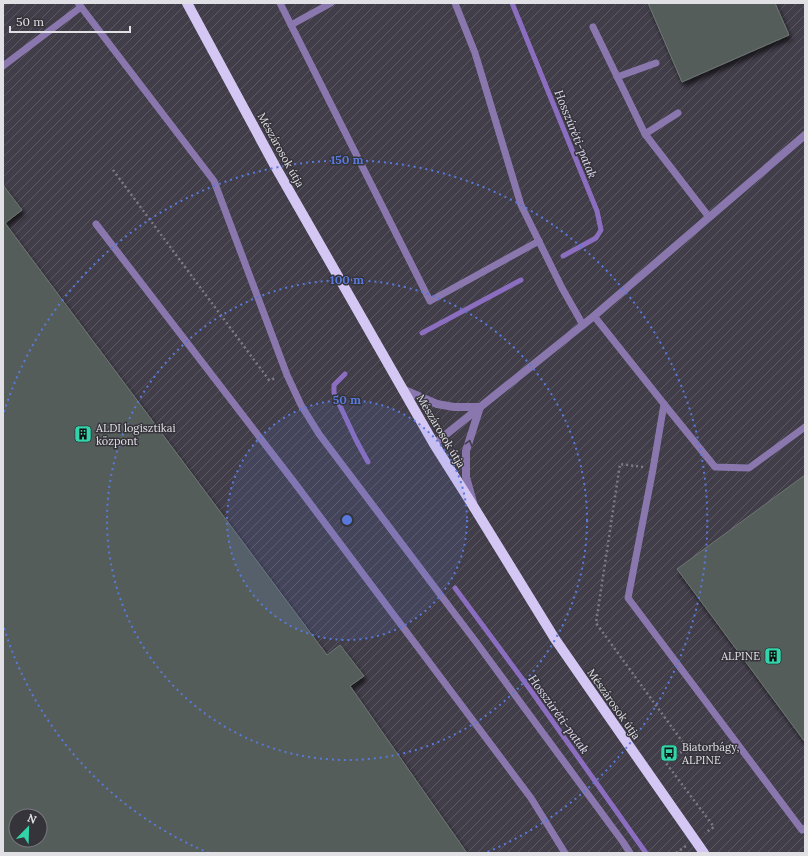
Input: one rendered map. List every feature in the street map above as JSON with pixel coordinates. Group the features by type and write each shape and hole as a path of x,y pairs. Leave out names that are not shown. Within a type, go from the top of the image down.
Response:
{"main road":[{"name":"Mészárosok útja","path":"186,3 275,166 434,444 556,639 704,853"}],"street":[{"path":"434,444 594,316 805,135"},
{"path":"402,389 437,404 454,407 480,407"},
{"path":"475,509 466,477 466,451 480,407"}],"lane":[{"path":"280,3 430,301 539,242"},
{"path":"291,25 331,3"},
{"path":"455,3 475,53 522,205 562,288 583,325"},
{"path":"3,66 80,5 214,181 287,375 301,405 319,434 476,642 624,842 630,853"},
{"path":"593,27 645,134 710,216"},
{"path":"617,77 656,63"},
{"path":"645,134 678,113"},
{"path":"96,224 294,482 531,798 565,853"},
{"path":"594,316 715,467 748,468 805,426"},
{"path":"664,404 628,598 802,830 805,828"},
{"path":"624,842 626,853"}],"path":[{"path":"653,469 620,464 596,623 687,748 666,764 714,827 676,853"}],"shaded area":[{"path":"3,3 805,3 805,853 3,853"}],"building":[{"path":"648,3 775,3 789,35 682,82"},
{"name":"ALDI logisztikai központ","path":"3,185 22,210 5,223 327,655 340,645 364,676 350,686 467,853 3,853"},
{"name":"ALPINE","path":"805,475 805,742 677,569"}],"waterway":[{"name":"Hosszúréti-patak","path":"512,3 597,211 601,230 596,238 563,256"},
{"name":"Hosszúréti-patak","path":"422,333 521,280"},
{"name":"Hosszúréti-patak","path":"345,374 334,385 334,393 368,462"},
{"name":"Hosszúréti-patak","path":"455,588 529,688 646,853"}],"place":[{"name":"ALDI logisztikai központ","path":"83,434"},
{"name":"ALPINE","path":"773,656"},
{"name":"Biatorbágy, ALPINE","path":"669,753"}]}
